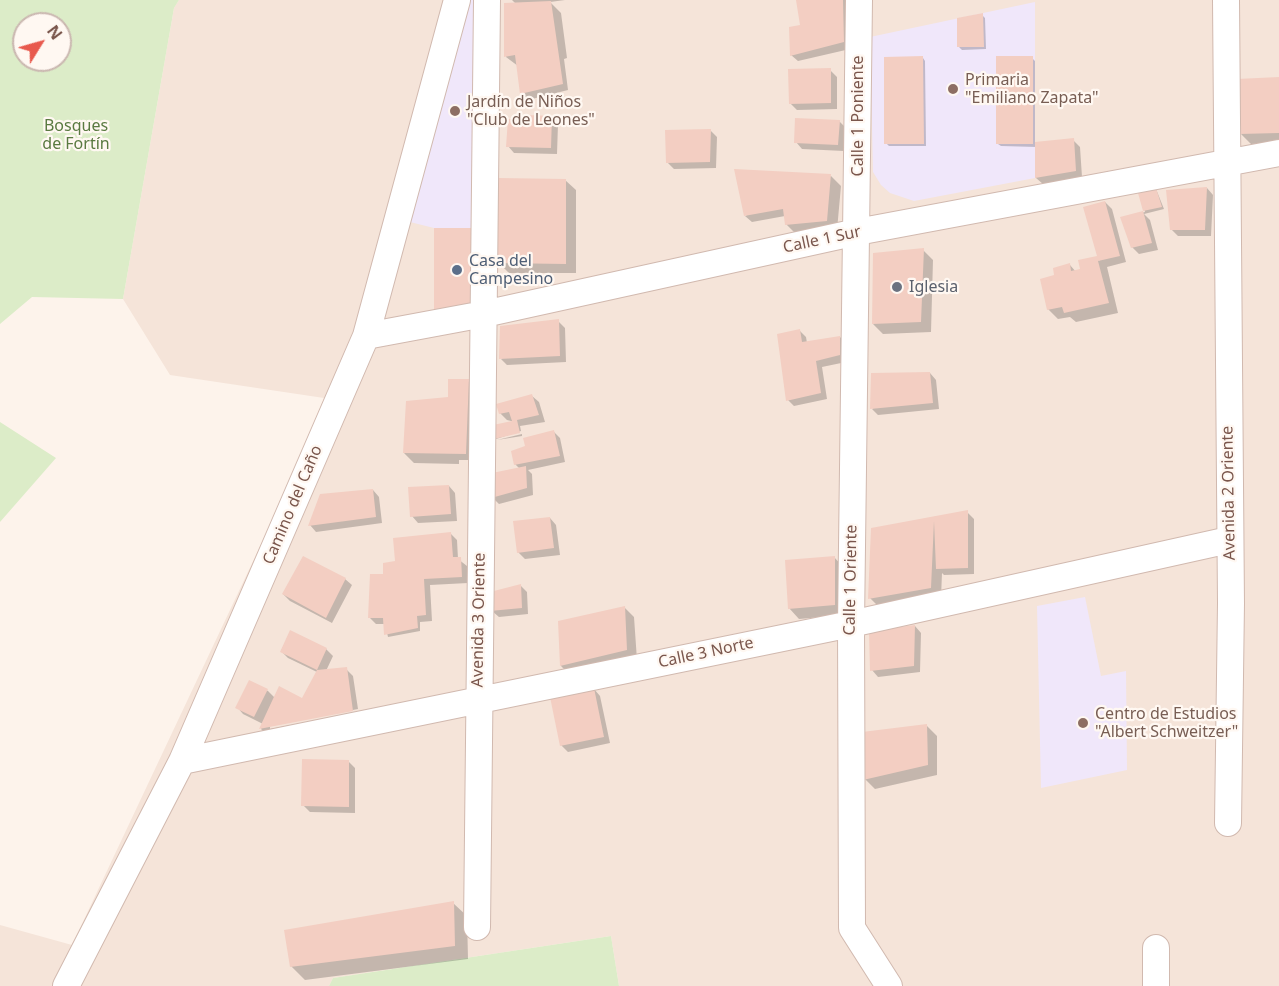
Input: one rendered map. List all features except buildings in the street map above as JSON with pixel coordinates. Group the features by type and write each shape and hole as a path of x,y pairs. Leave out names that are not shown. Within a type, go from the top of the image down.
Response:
{"street":[{"name":"Camino del Caño","path":"66,986 182,761 366,336 457,0"},
{"name":"Avenida 3 Oriente","path":"477,927 487,0"},
{"name":"Calle 1 Poniente","path":"857,232 859,0"},
{"name":"Avenida 2 Oriente","path":"1226,0 1231,603 1228,823"},
{"name":"Calle 1 Sur","path":"366,336 484,314 857,232 1279,153"},
{"name":"Calle 1 Oriente","path":"857,232 850,624 852,928 889,986"},
{"name":"Calle 3 Norte","path":"182,761 850,624 1229,540"},
{"path":"1156,948 1156,986"}],"shaded area":[{"path":"179,0 1279,0 1279,986 619,986 611,936 333,978 329,986 0,986 0,925 72,945 288,487 324,398 170,375 123,299 174,8"},
{"name":"Jardín de Niños \"Club de Leones\"","path":"462,0 474,0 479,228 434,228 406,221"},
{"name":"Primaria \"Emiliano Zapata\"","path":"1035,2 1035,178 914,201 890,193 881,185 873,172 870,37"},
{"name":"Centro de Estudios \"Albert Schweitzer\"","path":"1085,597 1101,676 1126,671 1127,770 1041,788 1037,606"}],"green space":[{"name":"Bosques de Fortín","path":"0,0 179,0 174,8 123,299 32,297 0,324"},
{"path":"0,422 56,458 0,522"},
{"path":"611,936 619,986 329,986 333,978"}],"place":[{"name":"Primaria \"Emiliano Zapata\"","path":"953,89"},
{"name":"Jardín de Niños \"Club de Leones\"","path":"455,111"},
{"name":"Casa del Campesino","path":"457,270"},
{"name":"Iglesia","path":"897,287"},
{"name":"Centro de Estudios \"Albert Schweitzer\"","path":"1083,723"}]}
